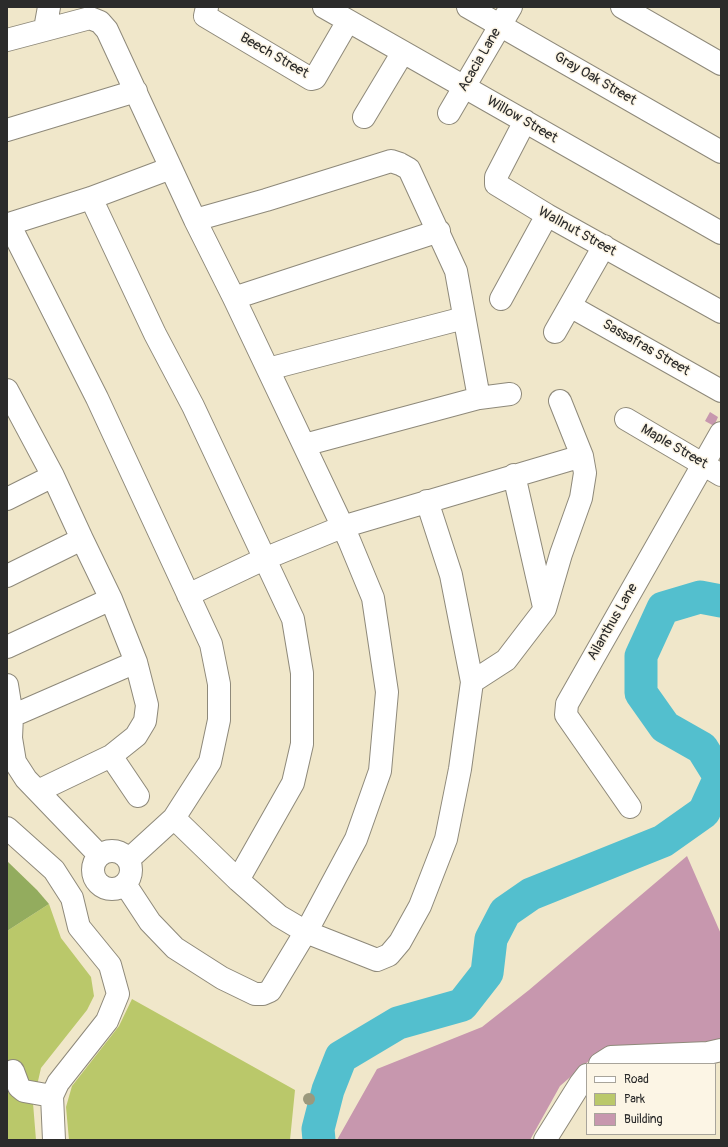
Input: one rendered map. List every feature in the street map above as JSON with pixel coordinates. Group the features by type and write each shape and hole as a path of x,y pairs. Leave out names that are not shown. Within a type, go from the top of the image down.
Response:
{"street":[{"path":"46,29 49,7"},
{"name":"Beech Street","path":"207,7 205,16 311,79 315,78 348,21"},
{"name":"Willow Street","path":"324,7 721,233"},
{"name":"Gray Oak Street","path":"468,7 506,16 721,152"},
{"path":"622,7 721,64"},
{"name":"Acacia Lane","path":"450,113 506,16"},
{"path":"7,40 90,18 100,22 107,30 195,220 268,369 342,527 372,598 387,692 380,771 356,839 306,932 270,991 263,994 255,994 222,978 175,948 150,922 125,884"},
{"path":"364,117 403,52"},
{"path":"7,130 136,91"},
{"name":"Wallnut Street","path":"525,121 496,177 496,184 547,215 721,312"},
{"path":"195,220 266,200 392,161 409,169 439,231 456,271 479,398"},
{"path":"128,860 174,818 210,762 219,720 219,684 211,644 97,398 8,222 91,198 171,168"},
{"path":"91,198 154,334 193,406 293,619 302,673 302,744 293,783 238,880"},
{"path":"501,299 547,215"},
{"path":"234,298 439,231"},
{"path":"555,332 604,246"},
{"name":"Sassafras Street","path":"570,306 721,391"},
{"path":"268,369 464,318"},
{"path":"7,390 12,416 53,476 111,600 136,662 147,705 145,721 136,736 112,756 38,791"},
{"path":"304,445 479,398 510,394"},
{"path":"472,682 506,660 545,609 561,554 581,498 585,473 582,456 560,401"},
{"name":"Maple Street","path":"626,420 712,469"},
{"name":"Ailanthus Lane","path":"630,807 566,715 566,704 712,469 721,432"},
{"path":"188,595 264,559 342,527 582,456"},
{"path":"514,475 545,609"},
{"path":"7,499 53,476"},
{"path":"174,818 238,880 279,916 306,932 377,960 389,956 400,942 420,906 446,839 460,769 472,682 451,575 427,502"},
{"path":"7,576 82,539"},
{"path":"7,647 111,600"},
{"path":"12,716 136,662"},
{"path":"7,685 12,716 11,738 15,762 26,779 100,855"},
{"path":"112,756 138,796"},
{"path":"7,828 54,870 72,898 79,927 110,965 118,994 107,1021 58,1083 52,1096 54,1140"},
{"path":"112,851 118,852 128,860 131,873 125,884 112,889 106,888 96,880 93,867 100,855 112,851"},
{"path":"602,1063 611,1057 708,1053 721,1050"},
{"path":"12,1071 19,1087 24,1091 52,1096"},
{"path":"545,1140 586,1076"}],"green space":[{"path":"7,861 49,904 7,931"},
{"path":"49,904 61,938 91,977 94,996 87,1010 41,1068 33,1103 36,1140 7,1140 7,931"},
{"path":"132,999 295,1090 290,1140 69,1140 66,1107 72,1086 119,1026"}],"building":[{"path":"710,412 718,417 714,426 705,421"},
{"path":"687,856 721,934 721,1041 605,1047 560,1086 530,1140 337,1140 377,1069 482,1027 529,990"}],"waterway":[{"path":"319,1140 318,1129 328,1090 341,1057 398,1023 462,1005 487,973 491,939 505,912 531,894 663,841 704,812 720,777 702,748 665,727 641,693 641,656 663,608 700,597 721,601"}]}
